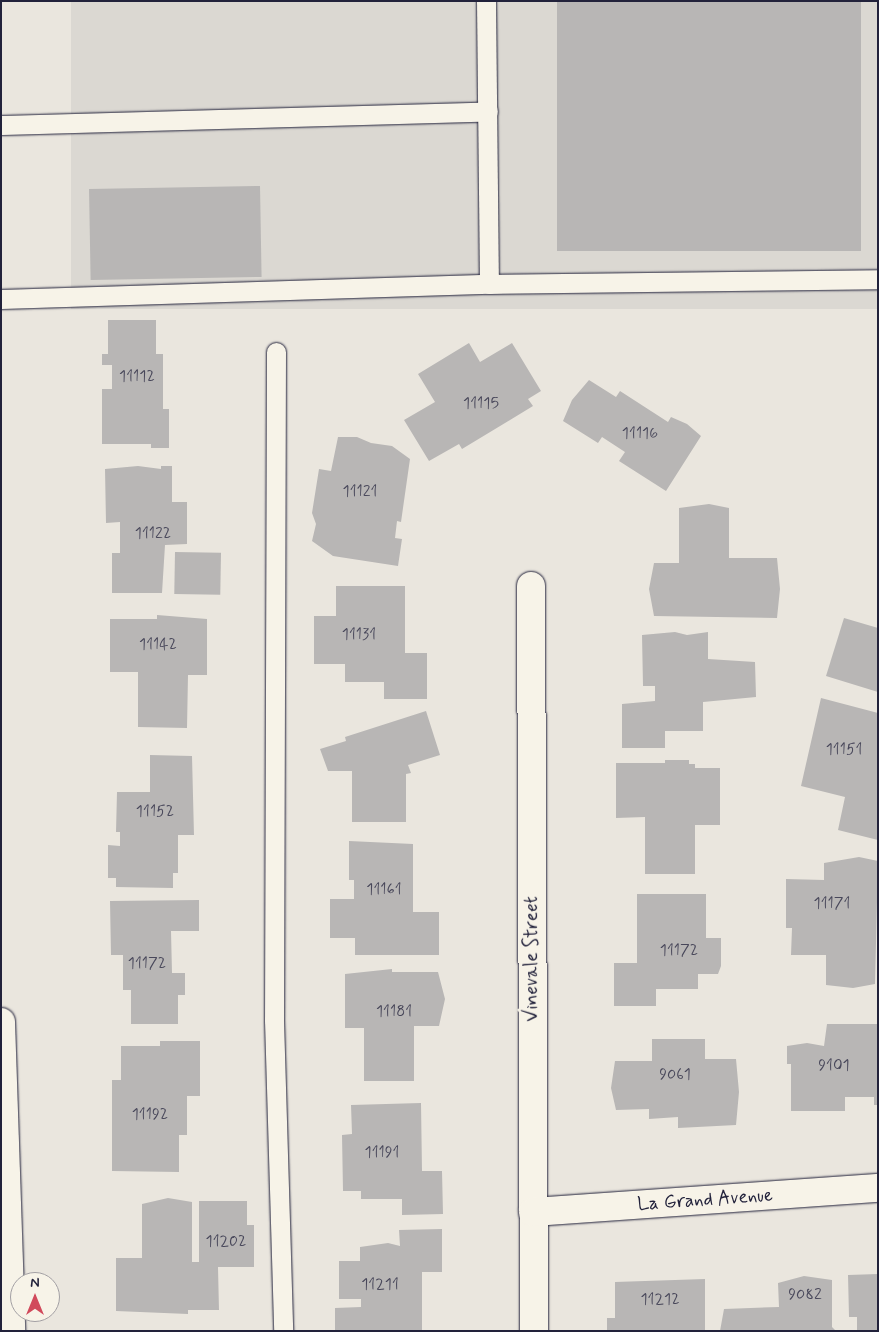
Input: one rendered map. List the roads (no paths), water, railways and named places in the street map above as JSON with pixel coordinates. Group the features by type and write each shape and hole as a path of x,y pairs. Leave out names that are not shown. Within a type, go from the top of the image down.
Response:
{"street":[{"name":"Vinevale Street","path":"530,586 534,1331"},
{"path":"1,1022 11,1331"},
{"name":"La Grand Avenue","path":"533,1212 878,1188"}],"lane":[{"path":"486,1 489,284"},
{"path":"1,125 488,111"},
{"path":"1,299 489,284 878,279"},
{"path":"276,352 274,1020 283,1331"}]}
